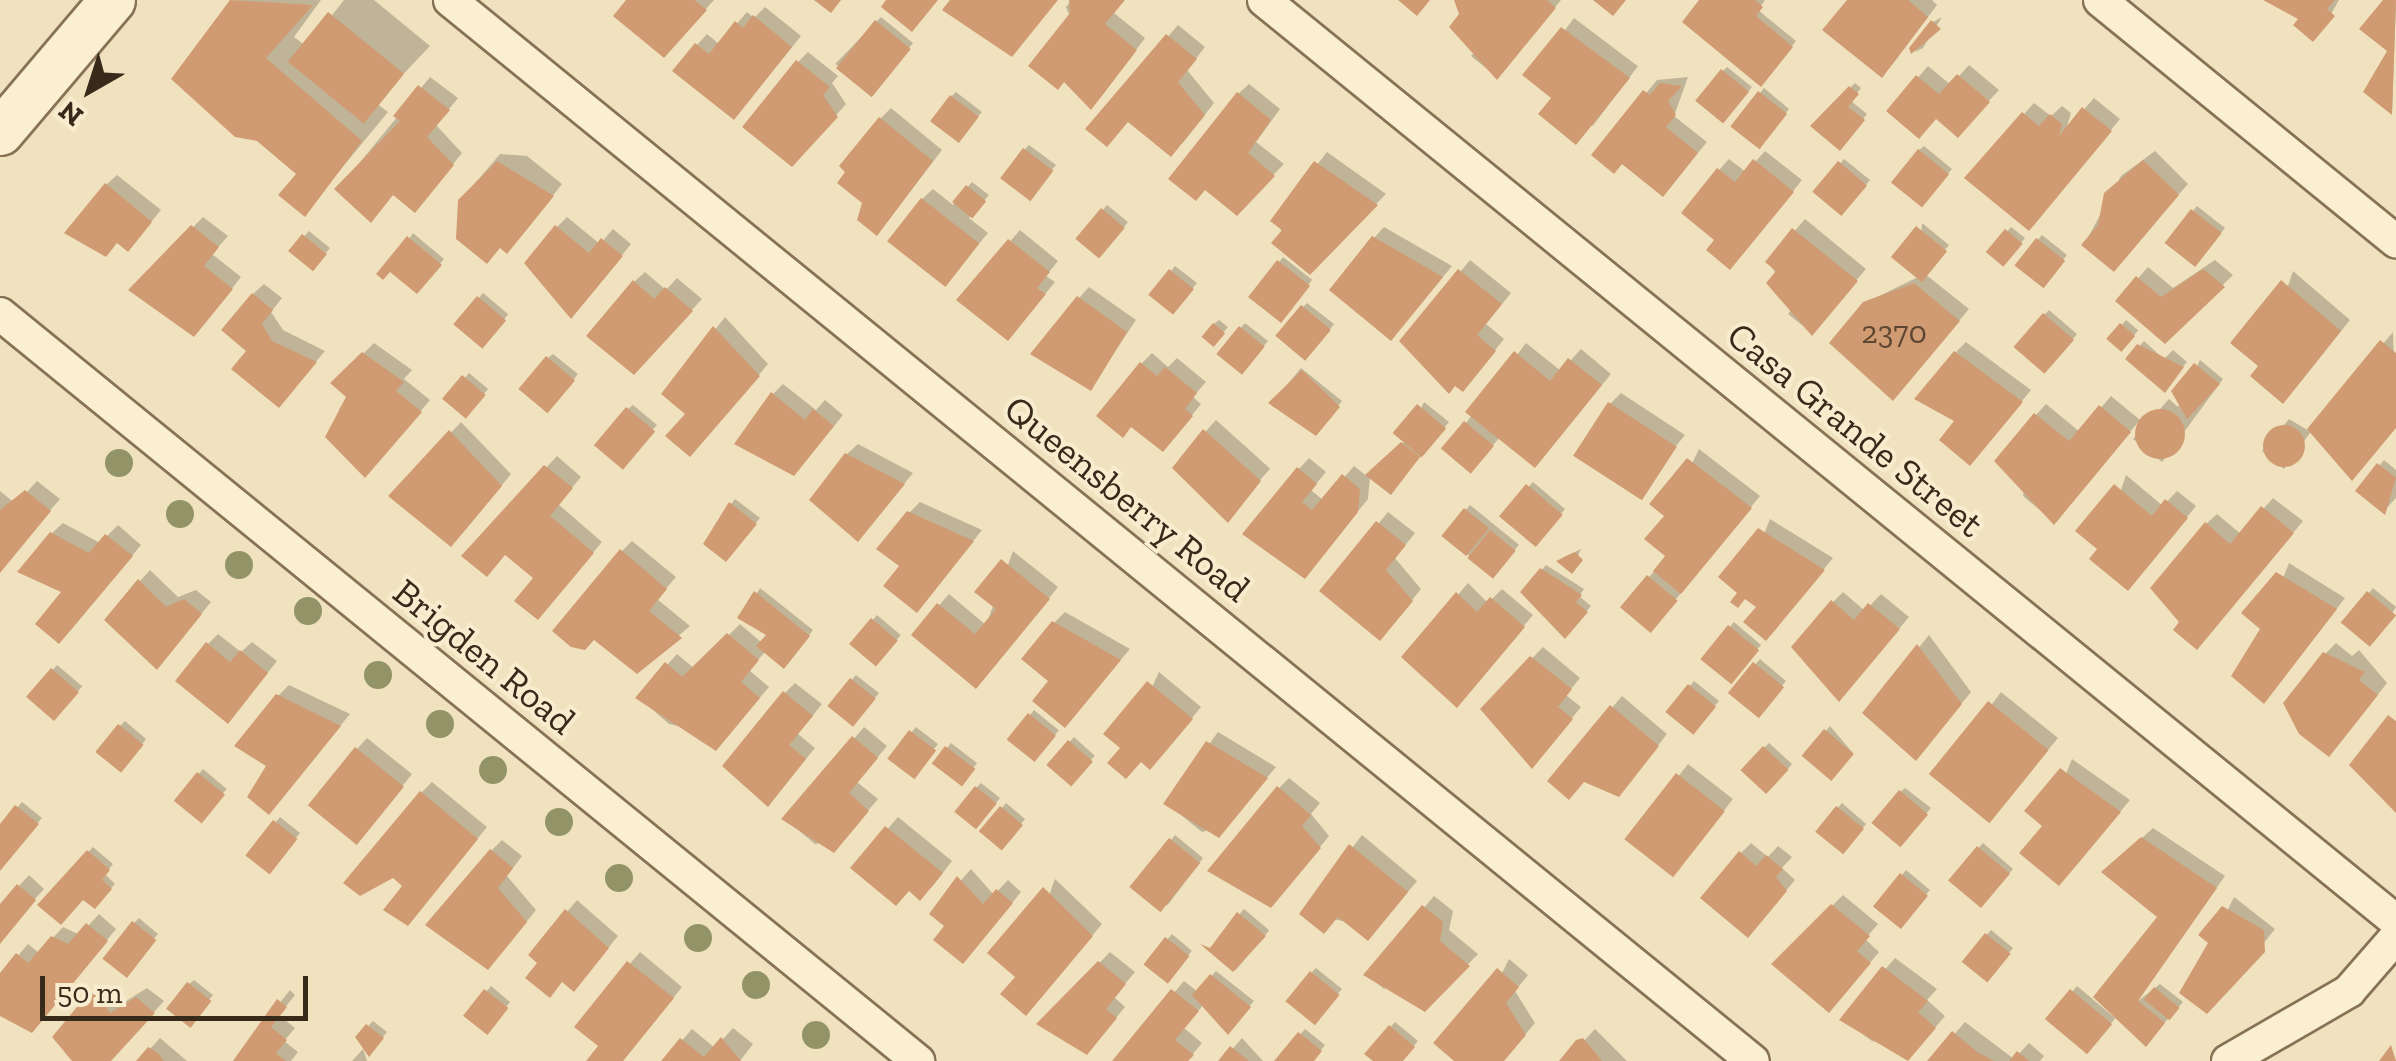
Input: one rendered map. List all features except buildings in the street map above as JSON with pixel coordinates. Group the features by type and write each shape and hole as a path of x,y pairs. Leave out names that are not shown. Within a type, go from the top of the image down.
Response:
{"main road":[{"path":"0,132 112,0"}],"street":[{"name":"Queensberry Road","path":"450,0 1753,1061"},
{"name":"Casa Grande Street","path":"1264,0 2396,922"},
{"path":"2100,0 2396,241"},
{"name":"Brigden Road","path":"0,314 918,1061"},
{"path":"2228,1061 2349,990 2396,937"}]}
